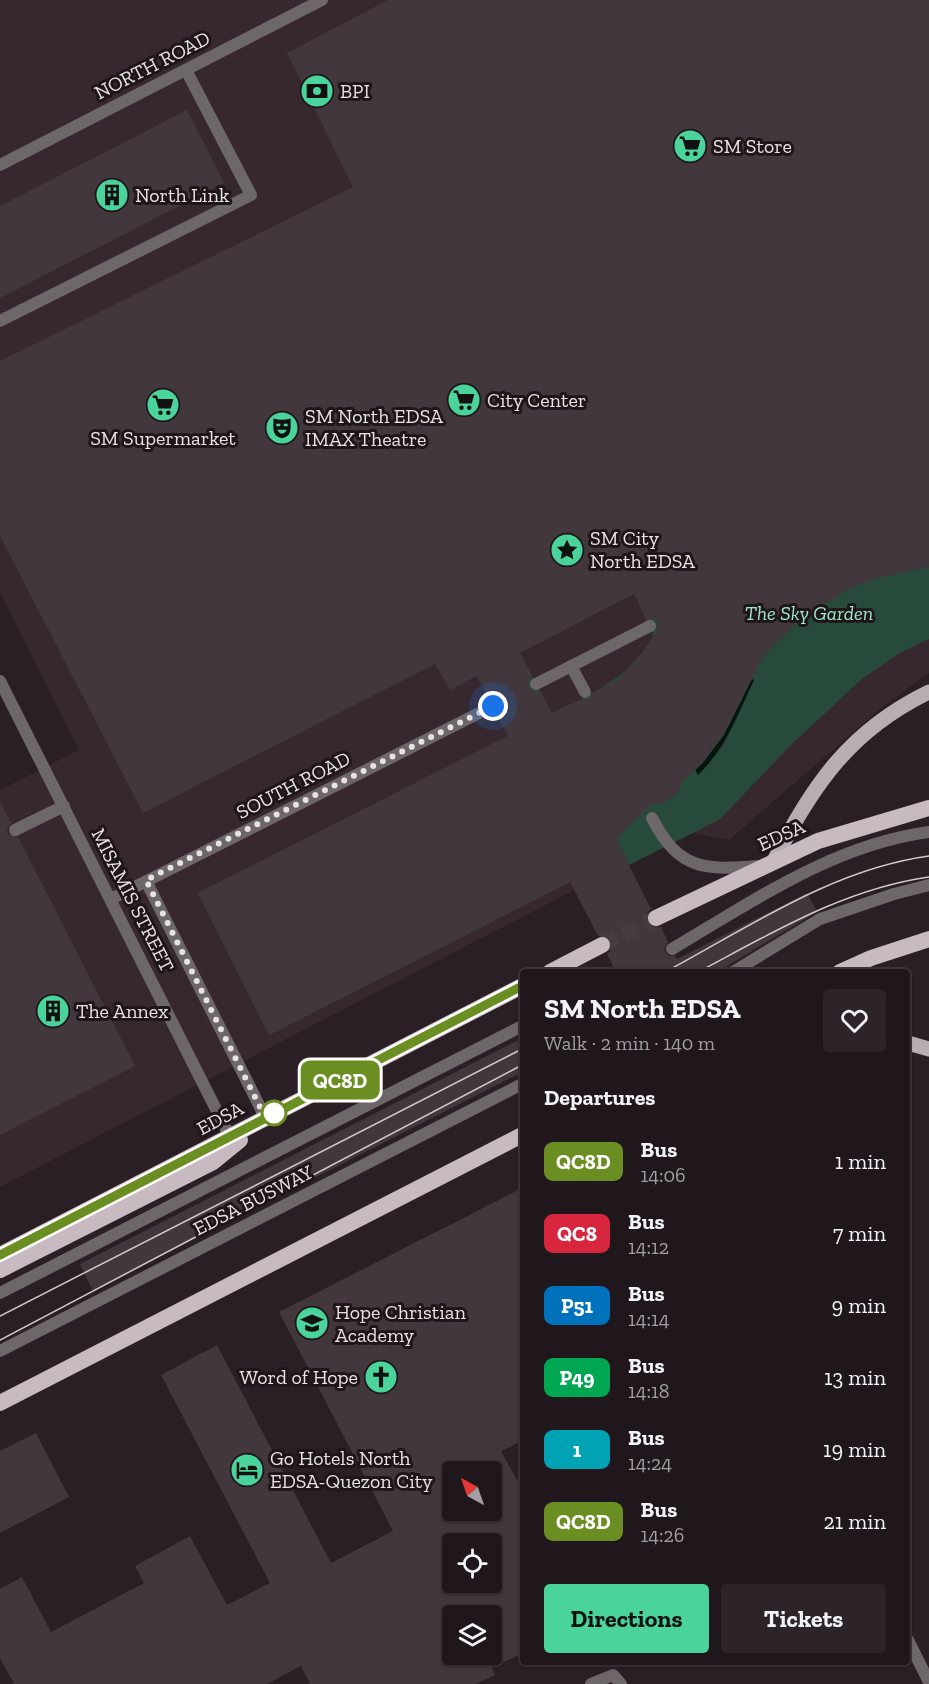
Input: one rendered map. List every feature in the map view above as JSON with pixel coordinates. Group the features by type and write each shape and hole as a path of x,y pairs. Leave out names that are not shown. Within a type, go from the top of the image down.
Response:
{"highway":[{"name":"EDSA","path":"656,918 769,862 818,841 929,808"},
{"path":"847,969 871,958 929,939"},
{"path":"556,969 602,945"},
{"name":"EDSA","path":"0,1255 232,1141 265,1117 520,987"},
{"path":"0,1403 520,1136"},
{"path":"0,1270 213,1162 232,1141"}],"main road":[{"path":"769,862 814,789 849,746 895,711 929,692"},
{"path":"910,1044 929,1049"}],"street":[{"name":"NORTH ROAD","path":"0,165 322,0"},
{"path":"0,321 251,195 186,70"},
{"path":"536,684 650,626"},
{"path":"571,666 585,692"},
{"name":"MISAMIS STREET","path":"0,681 232,1141"},
{"name":"SOUTH ROAD","path":"111,899 493,706"},
{"path":"15,830 64,806"},
{"path":"652,818 668,845 692,863 716,869 769,862"},
{"path":"672,949 799,873 882,843 929,832"},
{"name":"MISAMIS STREET","path":"146,880 265,1117"},
{"path":"738,969 820,919 929,885"},
{"name":"EDSA BUSWAY","path":"0,1293 520,1027"},
{"name":"EDSA BUSWAY","path":"0,1351 520,1085"},
{"path":"910,1644 929,1682"},
{"path":"591,1684 610,1675 616,1676 621,1684"}],"shaded area":[{"path":"0,0 929,0 929,673 880,709 729,840 687,832 0,1187 0,790 79,750 0,593"},
{"path":"730,669 754,680 724,742 698,775 686,749"}],"green space":[{"name":"The Sky Garden","path":"929,454 929,639 898,654 862,679 793,743 719,820 629,865 624,855 269,1035 198,893 508,736 477,676 520,653 552,713 597,691 632,664 654,636 639,605","holes":["754,679 724,744 698,775 686,749"]}],"building":[{"name":"City Center","path":"388,0 929,0 929,567 877,578 850,588 799,620 764,655 724,735 702,764 683,781 676,795 663,803 650,805 616,839 651,909 647,913 646,922 651,927 661,927 668,942 664,950 669,956 675,956 677,959 807,893 817,912 722,969 614,969 607,954 611,950 612,941 607,936 598,936 570,882 269,1035 198,893 508,736 497,713 501,703 497,699 489,699 477,676 450,690 435,664 143,813 0,536 0,361 353,187 287,53","holes":["634,594 646,619 654,619 658,623 657,630 646,648 619,679 593,693 589,699 581,699 552,713 540,691 535,692 529,688 528,683 532,677 520,653"]},
{"name":"North Link","path":"187,110 224,183 0,298 0,206"},
{"name":"The Annex","path":"0,801 11,823 7,829 8,834 18,837 135,1066 0,1135"},
{"path":"520,1039 520,1073 93,1291 80,1264"},
{"path":"520,1189 520,1442 501,1451 520,1486 520,1654 502,1663 502,1605 442,1605 442,1665 498,1665 492,1668 495,1675 476,1684 310,1684 301,1666 267,1684 14,1684 0,1658 0,1589 22,1577 51,1632 144,1583 135,1566 190,1536 227,1605 270,1583 161,1375 217,1345 331,1563 393,1531 279,1312"},
{"path":"36,1433 69,1497 0,1533 0,1451"}],"tunnel":[{"path":"602,945 656,918"}],"tram line":[{"path":"670,969 792,902 825,887 859,873 929,856"},
{"path":"704,969 809,914 838,902 867,891 929,877"},
{"path":"0,1316 520,1050"},
{"path":"0,1340 520,1066"}],"bus line":[{"name":"QC8D","path":"0,1255 520,987"}],"place":[{"name":"BPI","path":"317,91"},
{"name":"SM Store","path":"690,146"},
{"name":"North Link","path":"112,195"},
{"name":"City Center","path":"464,400"},
{"name":"SM Supermarket","path":"163,405"},
{"name":"SM North EDSA IMAX Theatre","path":"282,428"},
{"name":"SM City North EDSA","path":"567,550"},
{"name":"The Annex","path":"53,1011"},
{"name":"Hope Christian Academy","path":"312,1323"},
{"name":"Word of Hope","path":"381,1377"},
{"name":"Go Hotels North EDSA-Quezon City","path":"247,1470"}],"route":[{"path":"274,1113 265,1117 146,880 493,706"}]}
